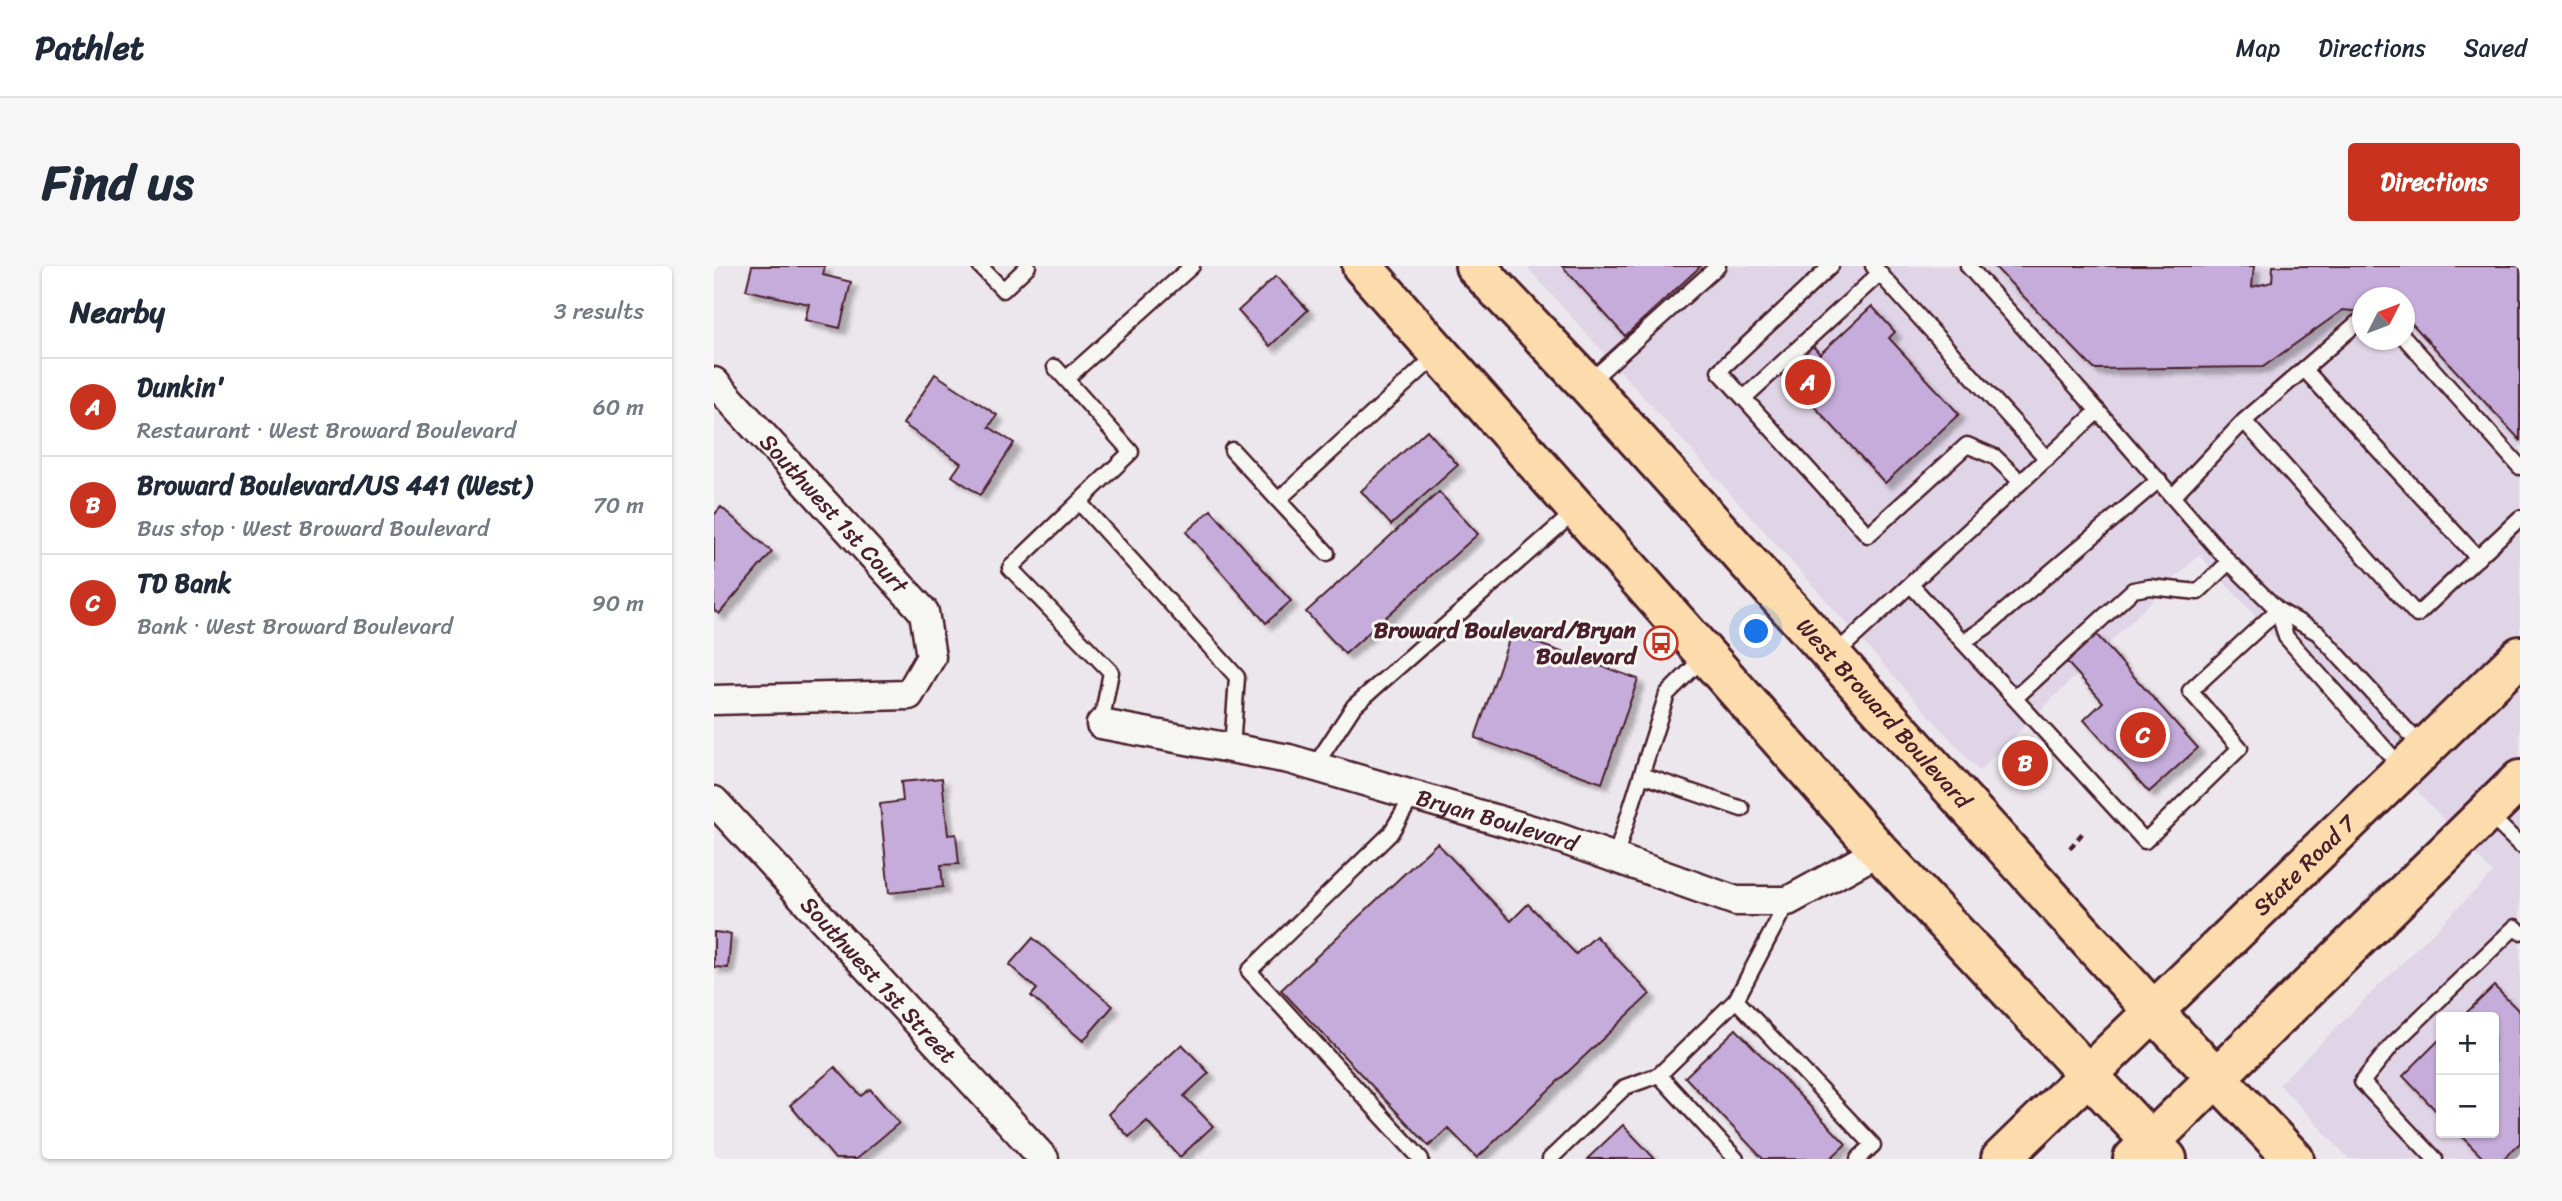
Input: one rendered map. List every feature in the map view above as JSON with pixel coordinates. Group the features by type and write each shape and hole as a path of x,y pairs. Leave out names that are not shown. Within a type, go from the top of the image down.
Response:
{"main road":[{"path":"1362,266 1879,851 2087,1074 2151,1154 2218,1076 2520,780"},
{"name":"West Broward Boulevard","path":"1475,266 1587,384 2153,1011 2218,1076 2294,1159"},
{"name":"State Road 7","path":"2001,1159 2520,656"}],"street":[{"name":"Southwest 1st Court","path":"714,382 924,612 931,657 909,695 714,701"},
{"name":"Bryan Boulevard","path":"1101,724 1232,748 1314,767 1559,838 1736,901 1788,901 1879,851"},
{"name":"Southwest 1st Street","path":"714,802 1044,1159"}],"lane":[{"path":"980,266 1003,290 1028,266"},
{"path":"1066,380 1192,266"},
{"path":"1587,384 1718,266"},
{"path":"1830,266 1719,371 1868,535 1967,445 1995,457 2021,482"},
{"path":"1968,266 2174,495 2230,562 2278,610 2318,633 2413,758"},
{"path":"1744,398 1876,270 2047,459"},
{"path":"2174,495 2244,422 2352,327"},
{"path":"2415,349 2520,467"},
{"path":"1278,500 1439,353"},
{"path":"1055,367 1131,452 1010,568 1111,672 1101,724"},
{"path":"2304,369 2478,558"},
{"path":"1833,656 2098,411"},
{"path":"2244,422 2417,615 2520,518"},
{"path":"1232,450 1327,553"},
{"path":"1963,642 1986,627 2159,480"},
{"path":"1079,502 1237,677 1232,748"},
{"path":"1314,767 1354,706 1577,509"},
{"path":"2015,698 2133,590 2150,587 2198,592 2230,562"},
{"path":"1911,585 2145,841 2240,748 2190,691 2278,610"},
{"path":"2278,610 2286,637 2413,758"},
{"path":"1615,858 1667,694 1706,655"},
{"path":"1642,775 1742,809"},
{"path":"1413,796 1390,834 1249,971 1421,1159"},
{"path":"2487,813 2520,845"},
{"path":"1550,1159 1625,1087 1659,1075 1737,1000 1788,901"},
{"path":"2435,1159 2362,1082 2392,1045 2518,925"},
{"path":"1737,1000 1872,1145 1857,1159"},
{"path":"1659,1075 1736,1159"}],"path":[{"path":"2070,848 2085,830"}],"shaded area":[{"path":"1526,266 2520,266 2520,1159 2349,1159 2279,1084 2493,873 2199,555 1979,771"}],"building":[{"path":"752,266 825,266 823,275 851,282 840,328 805,320 809,304 746,290"},
{"path":"1562,266 1701,266 1625,336"},
{"path":"1994,266 2254,266 2252,287 2272,282 2273,266 2520,266 2520,440 2415,327 2415,287 2352,287 2352,311 2343,310 2263,367 2094,369"},
{"path":"1276,276 1308,310 1270,346 1238,311"},
{"path":"1872,306 1895,332 1889,338 1959,414 1885,483 1782,371 1811,344 1820,354"},
{"path":"935,374 997,415 989,427 1014,443 980,495 952,476 961,463 903,424"},
{"path":"1427,430 1458,465 1391,525 1361,491"},
{"path":"1439,492 1478,534 1345,654 1306,612"},
{"path":"721,507 772,552 719,614 714,610 714,515"},
{"path":"1211,510 1291,601 1266,623 1186,532"},
{"path":"2095,633 2198,748 2149,792 2084,720 2103,702 2065,660"},
{"path":"1511,634 1638,679 1602,783 1475,738"},
{"path":"942,778 948,835 956,834 959,864 941,865 943,887 889,893 880,804 903,801 901,782"},
{"path":"1437,843 1511,921 1528,904 1576,954 1596,936 1650,994 1477,1158 1448,1128 1429,1146 1281,990"},
{"path":"714,932 731,934 728,968 714,967"},
{"path":"1033,938 1113,1006 1083,1041 1031,996 1037,989 1009,965"},
{"path":"2494,986 2520,1012 2520,1143 2503,1159 2484,1159 2463,1138 2499,1138 2499,1012 2467,1012"},
{"path":"1736,1029 1846,1144 1830,1159 1763,1159 1685,1077"},
{"path":"2436,1043 2436,1111 2403,1076"},
{"path":"1182,1044 1209,1073 1184,1096 1213,1126 1180,1157 1147,1121 1129,1137 1108,1114"},
{"path":"835,1067 861,1096 870,1089 899,1123 856,1159 835,1159 790,1105"},
{"path":"1623,1125 1655,1159 1587,1159"}],"place":[{"name":"Dunkin'","path":"1808,382"},
{"name":"Broward Boulevard/Bryan Boulevard","path":"1661,643"},
{"name":"TD Bank","path":"2143,735"},
{"name":"Broward Boulevard/US 441 (West)","path":"2025,763"}]}
